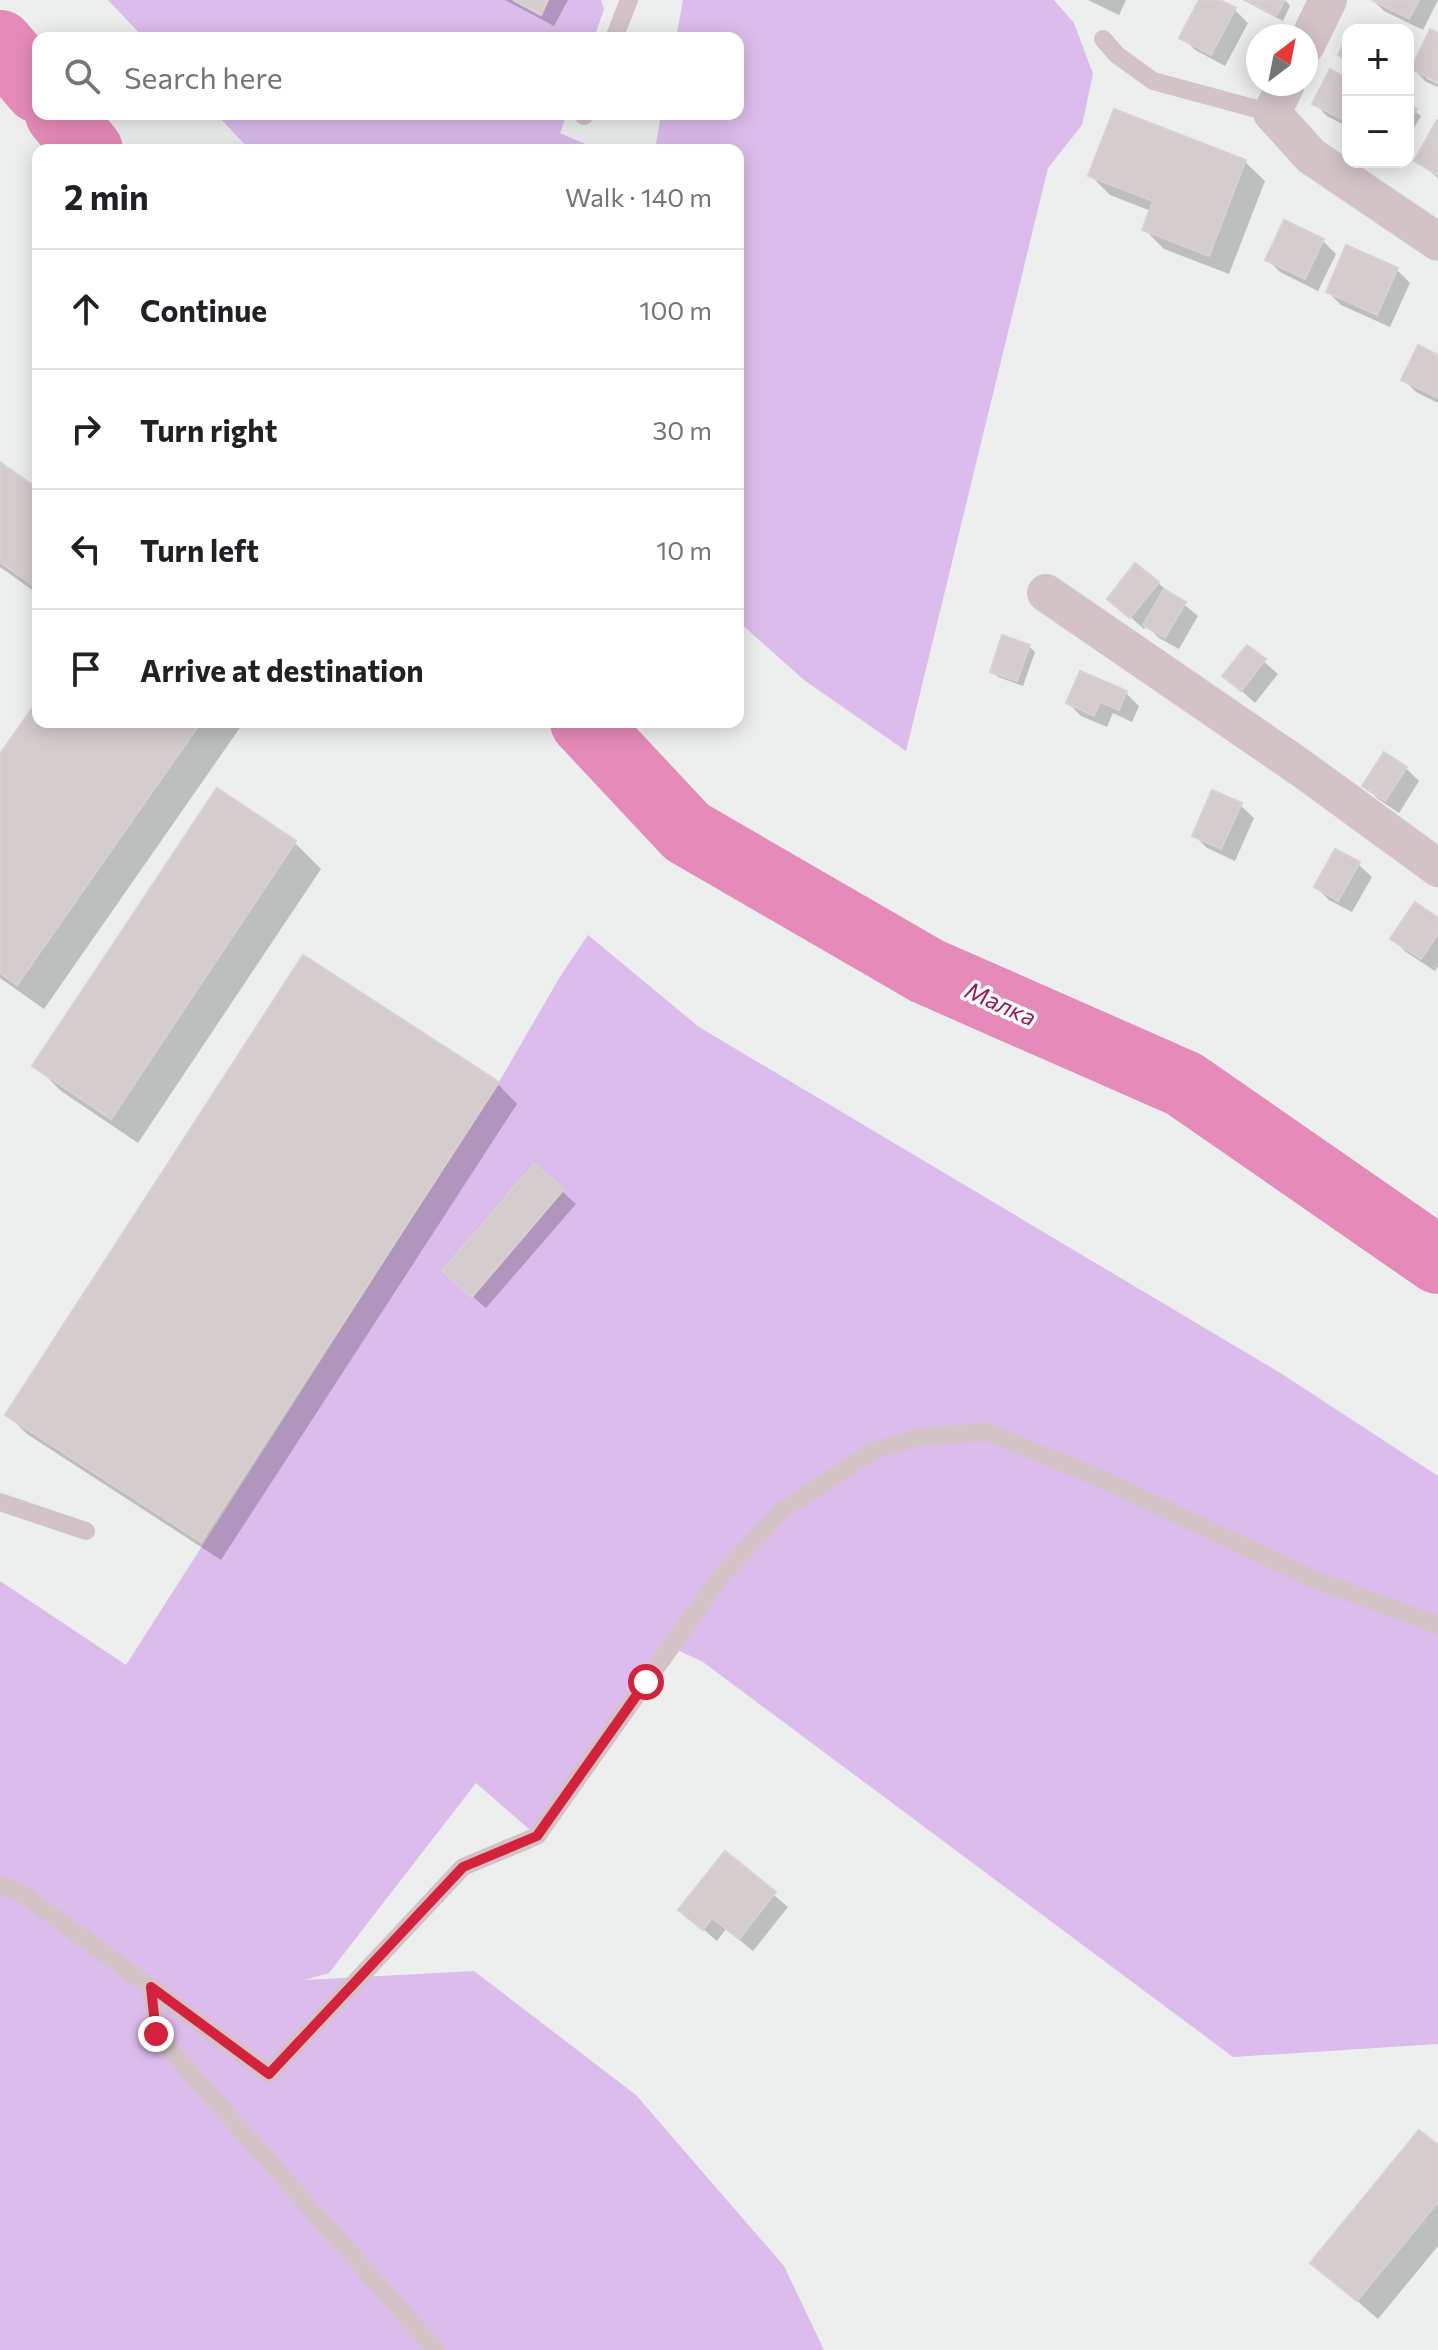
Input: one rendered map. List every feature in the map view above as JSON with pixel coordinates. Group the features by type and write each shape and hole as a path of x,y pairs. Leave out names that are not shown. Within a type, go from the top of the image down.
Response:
{"street":[{"path":"1316,24 1328,0"},
{"path":"1279,98 1311,156 1438,242"},
{"path":"1046,593 1301,768 1438,868"}],"lane":[{"path":"616,32 629,0"},
{"path":"1103,39 1117,55 1153,81 1279,98"},
{"path":"0,1885 20,1892 269,2074 463,1867 537,1836 721,1576 783,1510 873,1451 919,1437 988,1432 1106,1481 1313,1579 1438,1625"},
{"path":"0,1502 86,1531"},
{"path":"151,1987 156,2034 436,2350"}],"shaded area":[{"path":"108,0 601,0 604,9 596,32 138,32"},
{"path":"683,0 1054,0 1074,23 1093,74 1082,125 1048,168 906,751 804,680 744,626 744,144 656,144 660,120 744,120 744,32 677,32"},
{"path":"222,120 565,120 560,133 585,144 244,144"},
{"path":"588,935 699,1027 1282,1374 1438,1476 1438,2044 1233,2057 703,1662 671,1647 537,1836 476,1783 329,1973 305,1980 474,1971 636,2095 784,2266 824,2350 0,2350 0,1581 126,1665 499,1082"}],"building":[{"path":"513,0 548,0 541,15"},
{"path":"1199,0 1220,0 1236,8 1211,55 1179,38"},
{"path":"1246,0 1285,0 1276,16"},
{"path":"1372,0 1419,0 1409,19"},
{"path":"1430,29 1438,33 1438,82 1414,70 1414,63"},
{"path":"1330,69 1342,76 1342,119 1312,104"},
{"path":"1114,109 1246,160 1209,256 1142,230 1153,201 1088,176"},
{"path":"1437,120 1438,175 1414,161"},
{"path":"1284,220 1324,239 1305,279 1265,260"},
{"path":"1346,245 1398,268 1377,315 1326,292"},
{"path":"1418,345 1438,355 1438,398 1401,380"},
{"path":"0,462 32,485 32,584 0,562"},
{"path":"1135,563 1159,582 1130,618 1107,599"},
{"path":"1164,589 1186,602 1165,638 1143,625"},
{"path":"1002,635 1030,645 1017,681 990,672"},
{"path":"1247,645 1266,659 1241,691 1222,676"},
{"path":"1080,671 1127,691 1119,710 1100,702 1094,716 1066,703"},
{"path":"32,709 32,728 197,728 17,985 0,973 0,754"},
{"path":"1384,752 1407,767 1385,801 1362,786"},
{"path":"217,788 296,841 111,1119 32,1066"},
{"path":"1212,790 1242,803 1221,849 1192,836"},
{"path":"1335,849 1360,862 1338,901 1314,887"},
{"path":"1415,902 1438,918 1438,934 1421,959 1390,939"},
{"path":"303,955 499,1082 201,1542 5,1415"},
{"path":"534,1164 564,1189 472,1297 442,1271"},
{"path":"725,1851 776,1892 739,1939 712,1918 703,1930 678,1910"},
{"path":"1419,2130 1438,2145 1438,2202 1357,2301 1310,2263"}],"waterway":[{"name":"Малка","path":"0,44 32,82"},
{"name":"Малка","path":"64,120 84,144"},
{"name":"Малка","path":"590,728 687,832 927,971 1184,1084 1438,1260"}],"route":[{"path":"156,2034 151,1987 269,2074 463,1867 537,1836 646,1682"}]}
